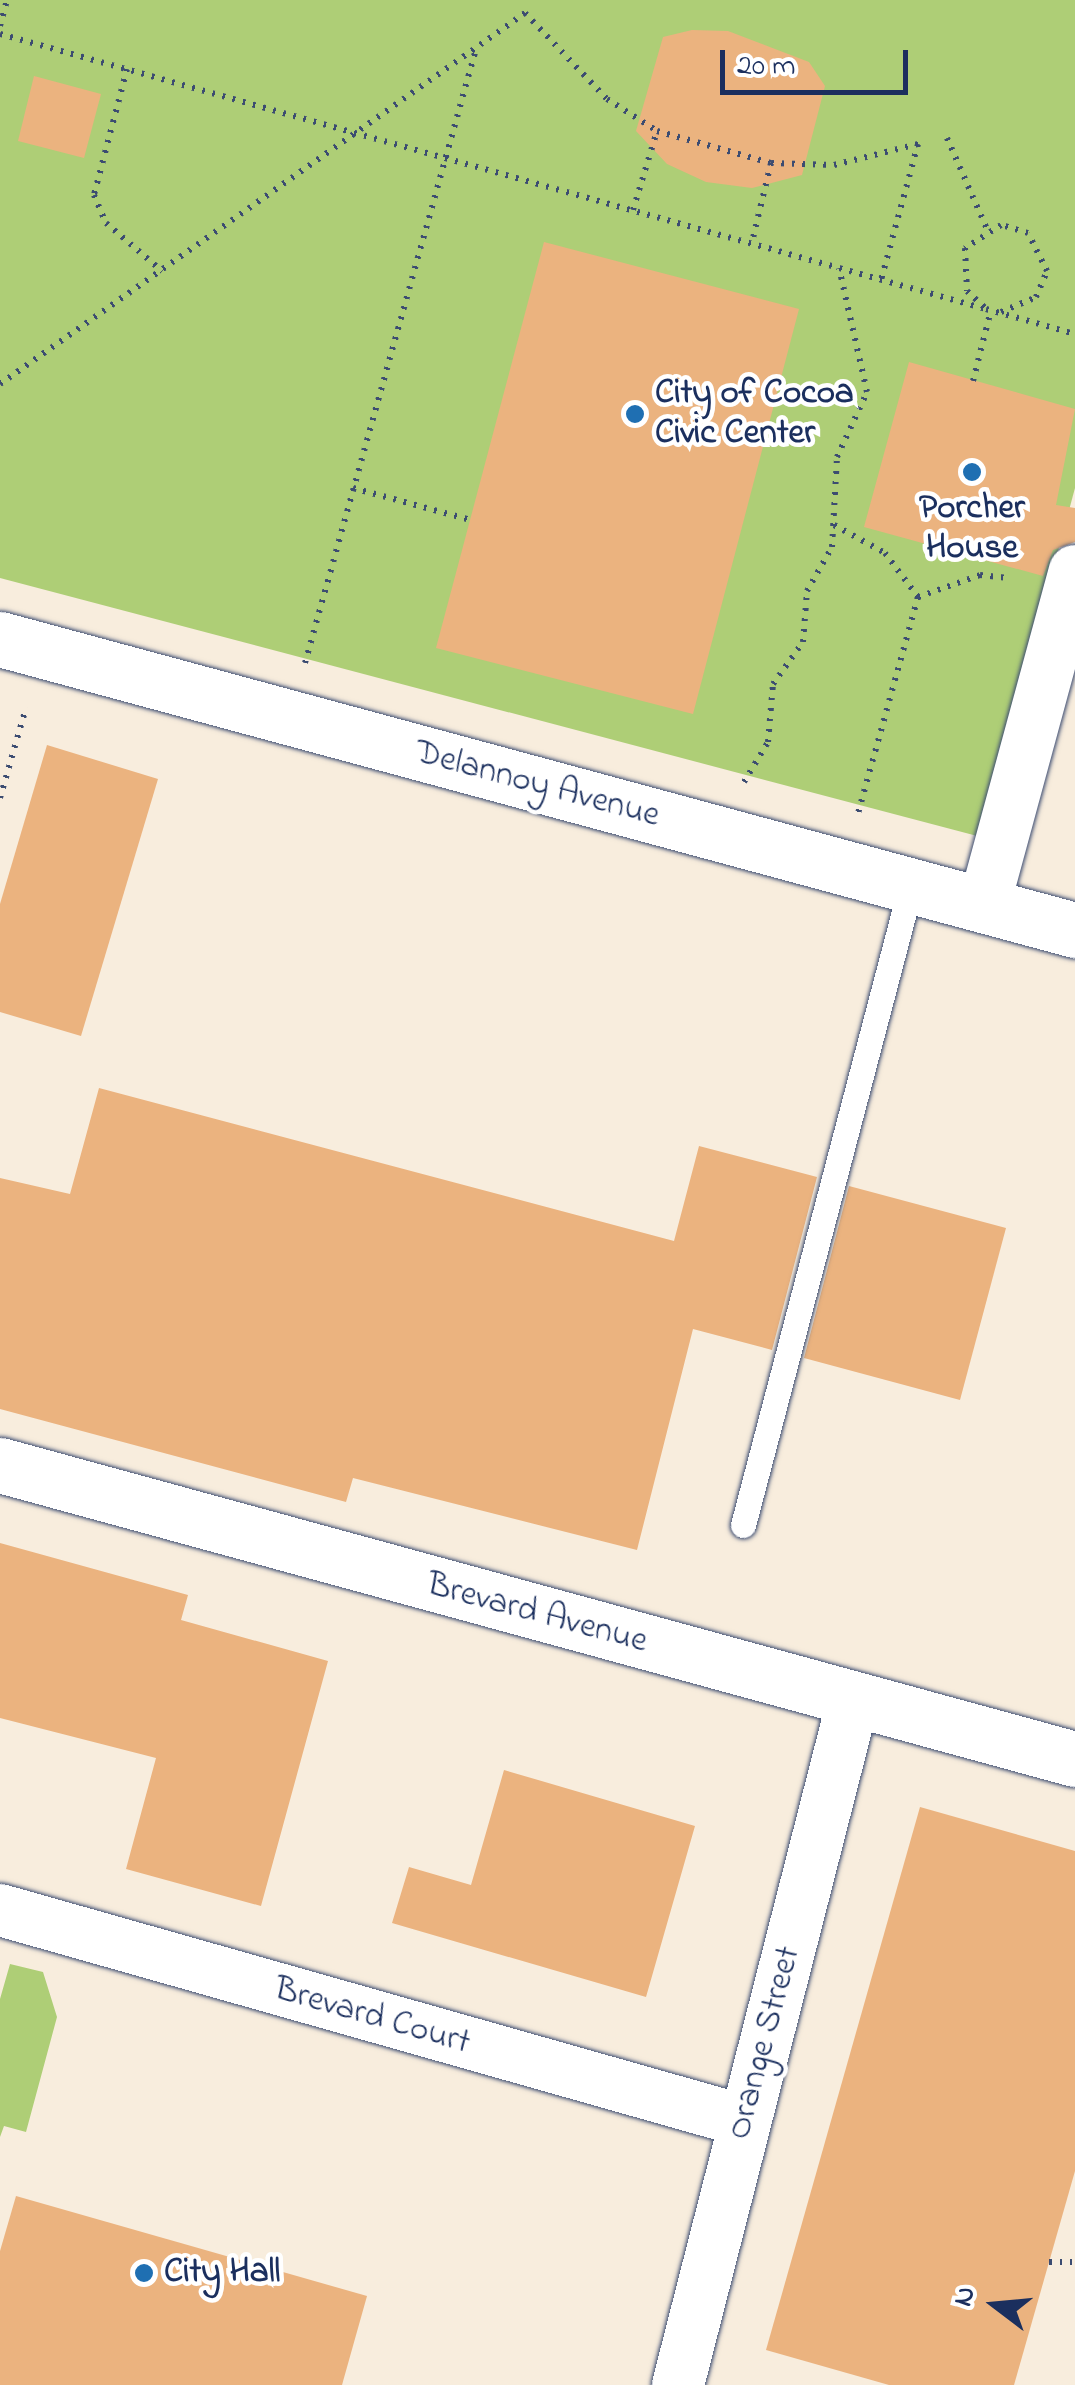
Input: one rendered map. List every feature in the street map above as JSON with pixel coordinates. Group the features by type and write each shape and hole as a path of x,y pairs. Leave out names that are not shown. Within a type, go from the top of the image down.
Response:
{"street":[{"path":"984,905 1072,581"},
{"name":"Delannoy Avenue","path":"21,645 1075,930"},
{"name":"Brevard Avenue","path":"0,1465 854,1701 1074,1756"},
{"name":"Orange Street","path":"678,2385 854,1701"},
{"name":"Brevard Court","path":"0,1910 744,2120"}],"lane":[{"path":"743,1525 911,885"}],"path":[{"path":"0,26 7,0"},
{"path":"0,384 525,13 607,99 658,130 772,163 834,165 918,144 881,280"},
{"path":"0,34 1075,334"},
{"path":"290,718 476,49"},
{"path":"128,69 94,195 106,223 162,271"},
{"path":"634,210 658,130"},
{"path":"947,138 987,229"},
{"path":"752,242 772,163"},
{"path":"987,229 1028,233 1047,271 1036,297 993,310"},
{"path":"987,229 961,263 967,292 993,310"},
{"path":"744,783 768,742 774,684 803,642 806,591 828,562 837,456 867,392 839,268"},
{"path":"973,381 993,310"},
{"path":"353,488 471,520"},
{"path":"834,525 885,553 918,598"},
{"path":"918,598 980,574 1072,581"},
{"path":"858,814 918,598"},
{"path":"0,798 21,645"},
{"path":"1049,2262 1075,2262"}],"green space":[{"path":"0,0 1075,0 1075,488 981,837 0,578"},
{"path":"10,1964 43,1972 57,2017 26,2132 4,2126 0,2137 0,1999"}],"building":[{"path":"692,30 728,31 809,62 825,86 802,175 752,188 706,182 667,164 636,131 663,37"},
{"path":"34,76 101,94 84,158 18,141"},
{"name":"City of Cocoa Civic Center","path":"544,242 799,309 693,714 436,648"},
{"name":"Porcher House","path":"909,362 1075,409 1056,505 1075,508 1075,542 1053,550 1043,576 864,527"},
{"path":"47,745 158,779 81,1036 0,1012 0,904"},
{"path":"99,1088 674,1241 699,1146 817,1177 772,1350 693,1329 637,1550 353,1478 346,1502 0,1409 0,1178 70,1194"},
{"path":"849,1186 1006,1228 960,1400 804,1358"},
{"path":"0,1543 188,1595 181,1620 328,1661 261,1906 126,1869 156,1758 0,1718"},
{"path":"504,1770 695,1826 646,1997 392,1923 409,1867 471,1885"},
{"path":"920,1807 1075,1851 1075,2171 1014,2385 889,2385 766,2350"},
{"name":"City Hall","path":"16,2196 367,2296 342,2385 0,2385 0,2251"}],"place":[{"name":"City of Cocoa Civic Center","path":"635,414"},
{"name":"Porcher House","path":"972,472"},
{"name":"City Hall","path":"144,2273"}]}
